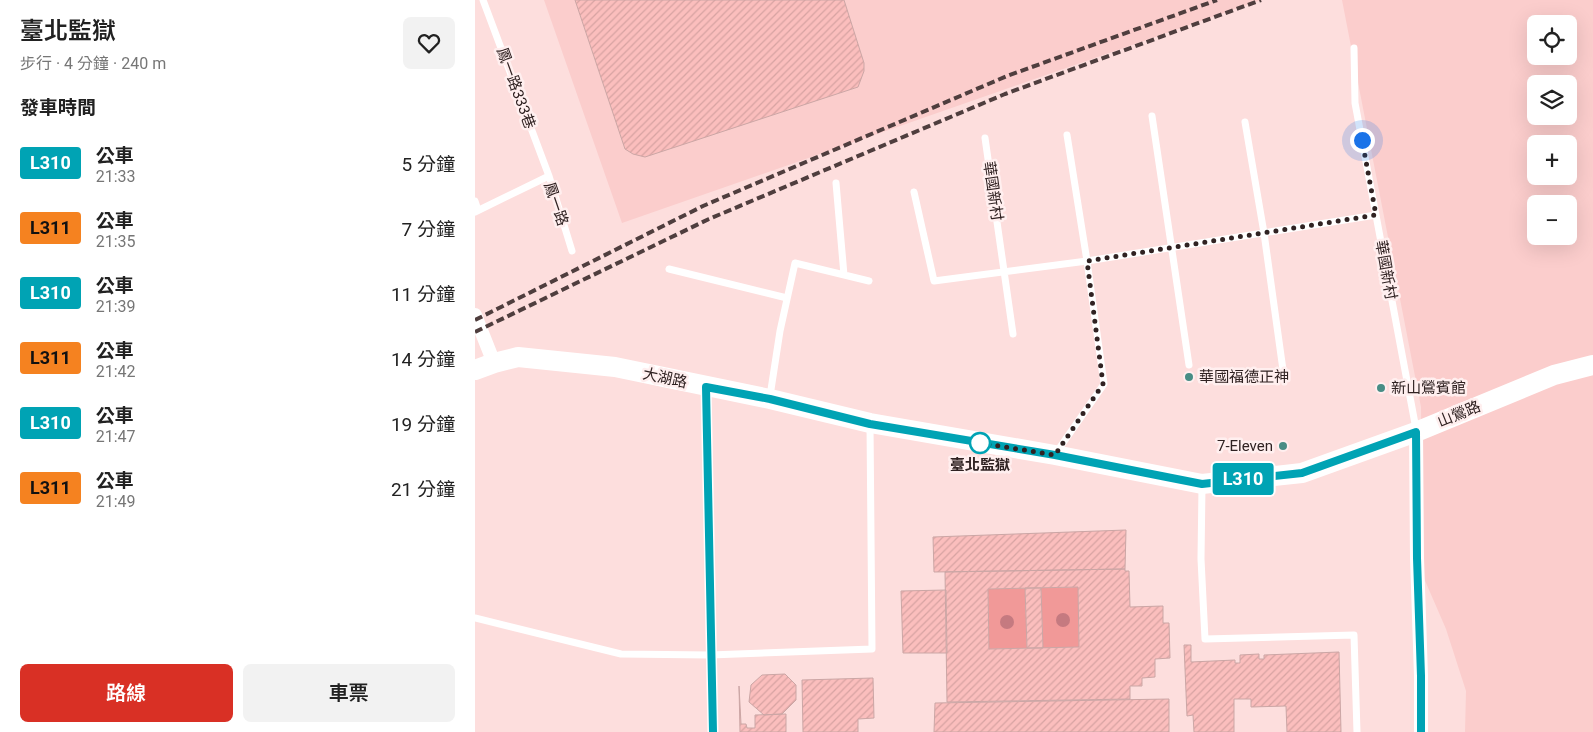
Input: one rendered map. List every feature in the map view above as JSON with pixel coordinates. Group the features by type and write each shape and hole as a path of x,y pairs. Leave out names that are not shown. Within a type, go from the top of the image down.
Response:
{"street":[{"path":"475,315 494,363"},
{"name":"大湖路","path":"475,370 518,357 615,367 770,399 862,422"},
{"name":"山鶯路","path":"862,422 1055,455 1202,484 1302,473 1416,432 1554,375 1593,365"},
{"path":"1416,432 1421,732"}],"lane":[{"name":"鳳一路333巷","path":"483,0 549,176"},
{"name":"華國新村","path":"1354,48 1355,103 1416,432"},
{"path":"1152,116 1189,365"},
{"path":"1245,122 1264,233 1283,370"},
{"path":"1055,455 1103,384 1087,261 1067,135"},
{"name":"華國新村","path":"985,138 1013,334"},
{"name":"鳳一路","path":"477,211 549,176 572,251"},
{"path":"837,183 845,275"},
{"path":"914,192 934,281 1087,261 1376,215"},
{"path":"475,201 477,211"},
{"path":"770,399 787,298 795,263 869,281"},
{"path":"669,269 787,298"},
{"path":"706,387 713,732"},
{"path":"475,618 621,654 710,655 873,649 862,422"},
{"path":"1202,484 1201,559 1205,640 1354,635 1357,732"}],"shaded area":[{"path":"544,0 1261,0 622,223"},
{"path":"1342,0 1593,0 1593,732 1465,732 1466,691 1446,629 1423,576 1421,407"},
{"path":"1078,587 1079,647 1043,648 1041,588"},
{"path":"1025,588 1027,648 989,649 988,589"}],"building":[{"path":"575,0 844,0 864,63 864,71 858,87 645,157 633,154 625,149"},
{"path":"1126,530 1125,569 934,572 933,537"},
{"path":"1125,569 1125,571 1129,571 1130,607 1163,606 1163,623 1169,623 1170,658 1155,659 1155,677 1142,678 1142,686 1130,686 1130,699 947,702 945,572","holes":["1078,587 1079,647 989,649 988,589"]},
{"path":"1025,588 1041,588 1043,648 1027,648"},
{"path":"946,590 947,653 903,653 901,591"},
{"path":"1184,645 1191,645 1191,662 1235,660 1235,663 1240,663 1240,655 1259,654 1259,659 1264,659 1264,655 1339,652 1341,732 1287,732 1286,706 1251,707 1251,699 1234,699 1234,732 1194,732 1193,715 1187,716"},
{"path":"785,674 796,685 796,700 782,714 764,715 749,702 751,685 762,675"},
{"path":"873,678 874,718 858,719 858,732 803,732 802,680"},
{"path":"739,686 741,724 746,724 747,728 755,728 755,715 786,714 786,732 740,732"},
{"path":"1169,699 1169,732 934,732 935,703"}],"railway":[{"path":"475,320 703,206 1007,76 1217,0"},
{"path":"475,332 709,219 1005,94 1261,0"}],"bus line":[{"name":"L310","path":"713,732 706,387 770,399 870,424 1055,455 1202,484 1302,473 1416,432 1421,732"}],"place":[{"name":"華國福德正神","path":"1189,377"},
{"name":"新山鶯賓館","path":"1381,388"},
{"name":"臺北監獄","path":"980,443"},
{"name":"7-Eleven","path":"1283,446"}],"route":[{"path":"980,443 1055,455 1103,384 1087,261 1376,215 1362,140"}]}
